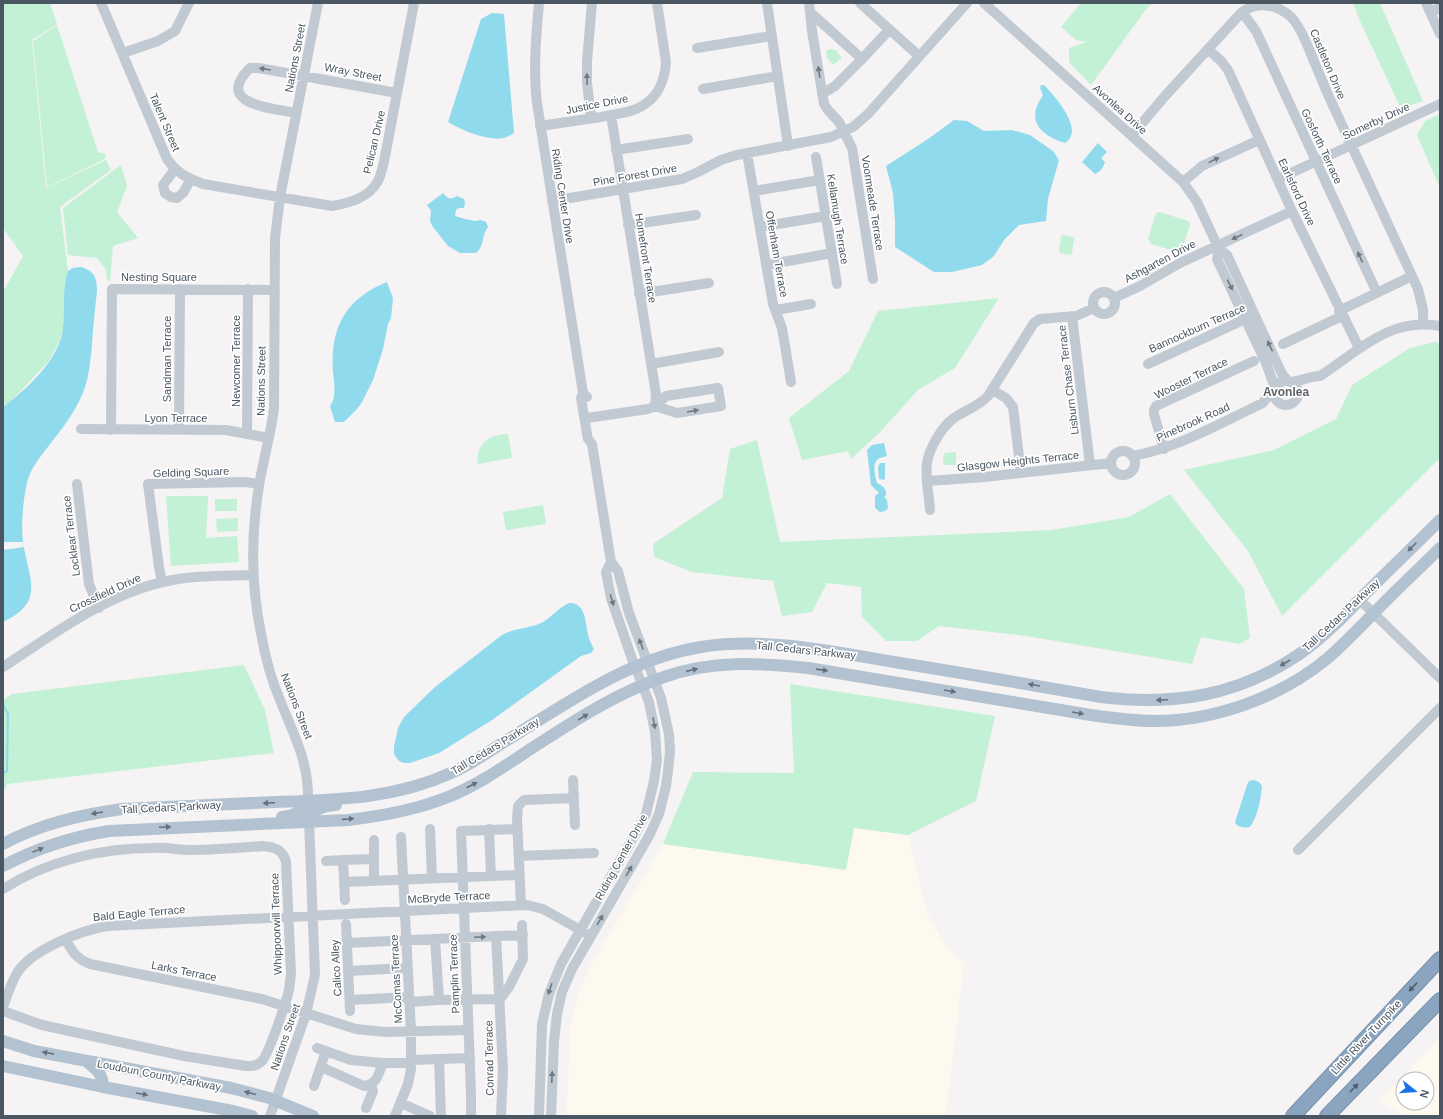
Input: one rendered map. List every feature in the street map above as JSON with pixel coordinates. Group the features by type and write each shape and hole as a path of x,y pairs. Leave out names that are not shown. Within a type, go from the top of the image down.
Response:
{"highway":[{"name":"Little River Turnpike","path":"1293,1116 1440,959"},
{"path":"1327,1116 1440,1000"}],"main road":[{"name":"Tall Cedars Parkway","path":"3,844 28,832 50,824 96,813 122,809 364,798 400,791 451,773 469,764 599,683 634,666 681,651 717,645 737,644 790,646 849,654 1102,697 1130,700 1176,700 1201,696 1237,686 1266,673 1297,656 1315,643 1440,520"},
{"name":"Tall Cedars Parkway","path":"3,866 46,847 79,836 96,833 128,829 348,820 412,808 449,796 509,763 615,697 669,675 719,664 769,664 826,670 1134,721 1176,720 1216,713 1262,698 1292,683 1327,659 1440,548"},
{"path":"309,821 309,818 314,812 323,808 332,805 356,804 364,798"},
{"path":"257,823 265,818 292,815 305,807 308,801"},
{"name":"Loudoun County Parkway","path":"3,1041 34,1051 231,1088 275,1100 313,1116"},
{"path":"86,1061 103,1079 103,1087"},
{"name":"Loudoun County Parkway","path":"3,1066 252,1116"}],"street":[{"name":"Talent Street","path":"102,3 167,159 175,169 191,179 203,184 280,197"},
{"path":"123,53 158,41 175,31 189,3"},
{"name":"Nations Street","path":"308,801 308,782 302,754 280,700 266,656 257,611 253,574 253,536 259,484 274,408 276,238 280,197 318,3"},
{"name":"Pelican Drive","path":"280,197 332,206 348,203 367,194 378,182 384,162 414,3"},
{"name":"Riding Center Drive","path":"539,3 534,79 540,126 583,393 581,398 588,439 592,444"},
{"path":"591,118 587,83 587,61 592,3"},
{"name":"Justice Drive","path":"540,126 628,112 645,105 650,100 661,84 666,62 657,3"},
{"path":"767,3 788,146"},
{"path":"860,3 919,56"},
{"name":"Pine Forest Drive","path":"552,201 682,179 721,160 747,153 822,140 844,132 858,124 868,114 967,3"},
{"name":"Avonlea Drive","path":"984,3 1183,182 1197,202 1218,247 1227,255 1282,374 1290,381"},
{"name":"Castleton Drive","path":"1132,135 1242,12 1252,6 1267,5 1279,9 1291,17 1300,28 1329,98 1412,276 1421,299 1423,324"},
{"path":"809,8 862,59"},
{"name":"Voormeade Terrace","path":"809,8 822,94 826,108 837,119 853,151 873,279"},
{"path":"1440,8 1428,8 1440,34"},
{"name":"Gosforth Terrace","path":"1242,12 1256,31 1377,292"},
{"path":"822,94 831,89 889,30"},
{"path":"697,48 771,36"},
{"name":"Earlsford Drive","path":"1208,49 1228,70 1292,211 1358,348"},
{"name":"Wray Street","path":"296,113 251,104 243,100 239,92 239,83 243,75 250,68 259,68 397,93"},
{"path":"703,89 778,76"},
{"name":"Somerby Drive","path":"1278,179 1440,104"},
{"name":"Homefront Terrace","path":"611,115 656,394 655,406"},
{"path":"616,150 688,139"},
{"path":"1183,182 1202,166 1259,140"},
{"name":"Offenham Terrace","path":"747,153 773,304 782,328 791,382"},
{"name":"Kellamugh Terrace","path":"816,158 837,284"},
{"path":"175,169 163,185 165,193 171,197 177,198 183,193 191,179"},
{"path":"754,191 820,180"},
{"name":"Ashgarten Drive","path":"1114,298 1140,286 1180,263 1218,247 1292,211"},
{"path":"628,225 696,215"},
{"path":"760,227 826,216"},
{"name":"Avonlea Drive","path":"1218,247 1217,259 1270,373 1274,389"},
{"path":"766,265 832,253"},
{"path":"1283,344 1341,314 1377,292 1412,276"},
{"path":"639,294 709,283"},
{"name":"Nesting Square","path":"111,430 112,288 275,290"},
{"name":"Sandman Terrace","path":"179,430 180,289"},
{"name":"Newcomer Terrace","path":"247,433 248,289"},
{"path":"1107,292 1114,298 1115,305 1110,313 1101,314 1094,308 1094,298 1098,294 1107,292"},
{"path":"776,310 811,304"},
{"path":"930,510 927,468 928,458 945,426 954,418 980,404 992,390 1034,323 1040,319 1072,316 1094,308"},
{"name":"Bannockburn Terrace","path":"1148,364 1256,315"},
{"name":"Lisburn Chase Terrace","path":"1072,316 1090,465"},
{"path":"1320,376 1314,376 1306,380 1280,382 1274,389 1275,399 1280,404 1290,404 1297,398 1304,388 1318,381 1320,376 1358,348 1378,336 1406,326 1423,324 1440,326"},
{"path":"650,364 719,352"},
{"name":"Wooster Terrace","path":"1164,449 1154,414 1156,406 1254,361"},
{"path":"1290,381 1297,387 1297,398"},
{"path":"589,418 655,406 666,396 718,388 721,406 677,413 655,406"},
{"name":"Pinebrook Road","path":"1132,456 1164,449 1262,403 1274,389"},
{"path":"992,390 1006,398 1013,407 1021,473"},
{"name":"Riding Center Drive","path":"551,1116 554,1041 560,1002 569,976 649,836 658,814 666,786 670,751 667,721 655,680 629,613 618,571 611,562 592,444 594,439 589,418 587,397 583,393"},
{"name":"Pinebrook Road","path":"1262,403 1265,405 1273,403 1280,404"},
{"name":"Lyon Terrace","path":"81,429 226,430 269,438"},
{"path":"1120,451 1127,452 1132,456 1134,466 1130,472 1123,475 1116,473 1112,468 1111,463 1114,455 1120,451"},
{"name":"Glasgow Heights Terrace","path":"928,481 985,478 1111,463"},
{"name":"Gelding Square","path":"162,582 158,568 148,484 245,482 259,484"},
{"name":"Locklear Terrace","path":"77,484 89,584 99,608"},
{"name":"Riding Center Drive","path":"539,1116 541,1038 545,1008 554,977 646,814 654,781 657,747 653,718 649,702 634,666 616,613 606,572 611,562"},
{"name":"Crossfield Drive","path":"3,667 65,626 130,593 162,582 188,578 253,574"},
{"path":"1360,600 1440,678"},
{"path":"1298,850 1440,708"},
{"path":"573,780 575,825"},
{"path":"521,905 517,829 518,806 522,802 528,800 574,798"},
{"name":"Nations Street","path":"270,1116 306,1014 313,988 316,968 309,821"},
{"path":"430,829 432,878"},
{"path":"491,876 489,830 517,829"},
{"name":"Pamplin Terrace","path":"471,1116 472,1094 460,831 489,830"},
{"name":"McComas Terrace","path":"395,1116 410,1078 411,1062 411,1031 401,837"},
{"path":"374,840 374,881"},
{"name":"Whippoorwill Terrace","path":"3,890 15,882 44,868 76,857 113,850 154,848 190,850 268,847 281,851 285,856 291,974 284,1006 264,1058 258,1064 246,1066 184,1056 42,1025 3,1011"},
{"path":"519,856 594,853"},
{"path":"326,861 374,859"},
{"path":"343,860 345,900"},
{"path":"344,882 519,875"},
{"name":"McBryde Terrace","path":"313,915 521,905 543,909 591,936"},
{"name":"Bald Eagle Terrace","path":"3,1007 21,968 34,957 66,939 84,931 107,926 313,915"},
{"name":"Calico Alley","path":"346,924 350,1011"},
{"path":"350,1000 500,999 510,987 522,962 524,953 522,925"},
{"path":"347,943 523,935"},
{"name":"Conrad Terrace","path":"496,936 503,1070 501,1116"},
{"name":"Larks Terrace","path":"66,939 74,954 90,964 262,999 356,1029 378,1031 468,1030"},
{"path":"436,939 439,1000"},
{"path":"348,971 407,968"},
{"path":"314,1086 321,1067 321,1050 351,1060 383,1063 470,1058"},
{"path":"439,1059 441,1116"},
{"path":"321,1067 364,1086 371,1085 375,1082 383,1063"},
{"path":"366,1108 373,1091 371,1085"},
{"path":"401,1103 430,1116"}],"shaded area":[{"path":"854,828 908,835 926,911 946,947 964,963 946,1116 566,1116 571,1021 578,994 592,962 663,844 846,869"},
{"path":"1440,1038 1440,1116 1408,1116 1398,1111 1435,1111 1435,1071 1409,1071"},
{"path":"1395,1085 1395,1110 1379,1102"}],"green space":[{"path":"3,3 50,3 57,24 32,40 46,188 106,160 111,170 60,207 68,271 65,283 63,330 58,344 49,361 14,398 3,407 3,292 23,256 3,228"},
{"path":"1081,3 1153,3 1147,8 1091,85 1069,62 1069,48 1086,42 1076,40 1061,27"},
{"path":"1353,3 1380,3 1423,101 1401,109"},
{"path":"57,25 98,152 106,154 105,159 47,187 33,41"},
{"path":"830,49 836,50 842,58 833,65 827,58 826,51"},
{"path":"1440,114 1440,188 1417,135 1425,121"},
{"path":"121,165 127,186 117,212 138,238 113,246 110,281 107,280 106,270 97,258 68,255 63,208"},
{"path":"1160,212 1188,221 1190,225 1182,249 1177,252 1151,244 1148,239 1156,213"},
{"path":"1061,236 1073,237 1074,239 1072,254 1070,255 1060,253 1059,251"},
{"path":"999,298 955,368 918,390 880,432 851,459 848,451 802,460 789,418 849,371 878,311"},
{"path":"1435,342 1440,344 1440,458 1282,616 1248,551 1184,470 1274,450 1336,419 1352,385 1410,348"},
{"path":"508,434 512,458 478,464 478,452 485,441 494,436"},
{"path":"757,440 780,542 1051,530 1129,517 1170,494 1244,589 1250,638 1239,644 1201,637 1192,664 1026,636 939,626 917,641 886,641 862,617 861,587 827,583 812,612 782,616 773,581 692,572 654,557 653,544 722,498 730,449"},
{"path":"956,452 956,465 943,465 945,453"},
{"path":"166,496 208,496 206,538 237,536 239,562 171,566"},
{"path":"215,499 237,499 237,511 215,511"},
{"path":"543,505 546,524 506,530 503,512"},
{"path":"238,518 238,531 217,532 216,519"},
{"path":"244,665 265,710 274,753 7,784 3,793 3,700 12,694"},
{"path":"790,684 995,716 976,801 908,835 854,828 846,870 663,844 693,772 794,773"}],"water":[{"path":"492,13 504,14 514,133 506,138 497,139 474,134 448,122 481,19"},
{"path":"1041,85 1044,85 1053,95 1068,116 1072,130 1071,136 1065,143 1047,135 1036,122 1036,109 1043,95 1040,88"},
{"path":"954,120 967,121 984,131 1012,130 1030,135 1053,151 1059,160 1048,199 1046,221 1019,225 1004,240 994,256 982,265 952,272 934,272 895,247 893,193 886,166"},
{"path":"1098,143 1107,152 1101,158 1105,162 1103,168 1095,174 1082,162"},
{"path":"443,193 449,198 457,196 464,199 464,208 459,208 456,210 455,216 486,222 488,227 484,234 481,247 476,253 460,253 448,246 433,227 430,221 431,211 427,205"},
{"path":"81,267 89,270 94,275 97,286 88,377 82,395 73,412 30,473 23,506 22,530 31,582 31,591 29,599 24,607 16,615 3,622 3,407 31,383 49,362 56,351 61,340 63,328 64,292 68,271 73,268"},
{"path":"387,282 393,298 391,318 388,324 383,349 373,380 357,409 345,421 335,422 330,406 334,398 333,356 334,342 338,329 343,317 360,297"},
{"path":"884,443 887,456 877,460 875,463 877,483 885,489 886,495 884,497 887,500 888,508 885,511 880,512 875,508 875,496 879,493 871,485 867,450 872,445"},
{"path":"880,463 885,463 884,480 879,479 878,467"},
{"path":"569,603 579,606 582,610 586,621 589,639 594,649 591,653 581,656 492,720 439,753 410,763 399,761 394,754 398,728 404,717 435,687 502,635 541,623"},
{"path":"1254,780 1259,782 1262,786 1257,812 1250,827 1240,827 1235,823 1236,819 1247,785 1249,781"}],"pier":[{"path":"3,542 23,542 24,547 3,550"}],"waterway":[{"path":"3,705 8,714 7,771 3,773"}],"district":[{"name":"Avonlea","path":"1286,392"}]}
